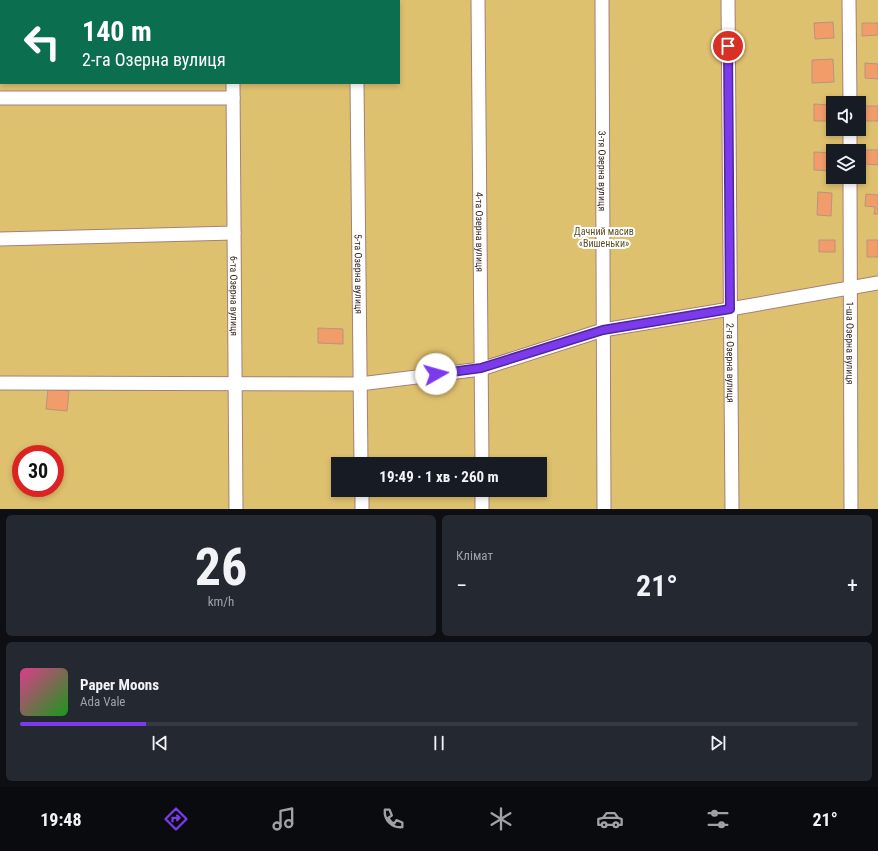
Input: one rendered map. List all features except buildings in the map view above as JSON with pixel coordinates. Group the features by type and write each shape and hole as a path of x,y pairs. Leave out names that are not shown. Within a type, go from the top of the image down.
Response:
{"street":[{"name":"4-та Озерна вулиця","path":"478,0 482,457"},
{"name":"3-тя Озерна вулиця","path":"602,0 604,509"},
{"name":"2-га Озерна вулиця","path":"728,0 732,509"},
{"path":"849,0 850,96"},
{"name":"6-та Озерна вулиця","path":"233,84 236,509"},
{"name":"5-та Озерна вулиця","path":"357,84 361,457"},
{"path":"0,98 233,98"},
{"name":"1-ша Озерна вулиця","path":"850,184 851,509"},
{"path":"0,239 234,233"},
{"path":"0,383 360,384 481,368 603,330 878,283"},
{"path":"362,497 362,509"},
{"path":"482,497 482,509"}],"green space":[{"name":"Дачний масив «Вишеньки»","path":"400,0 878,0 878,509 0,509 0,84 400,84"}],"route":[{"path":"436,374 481,368 603,330 730,309 728,46"}]}
